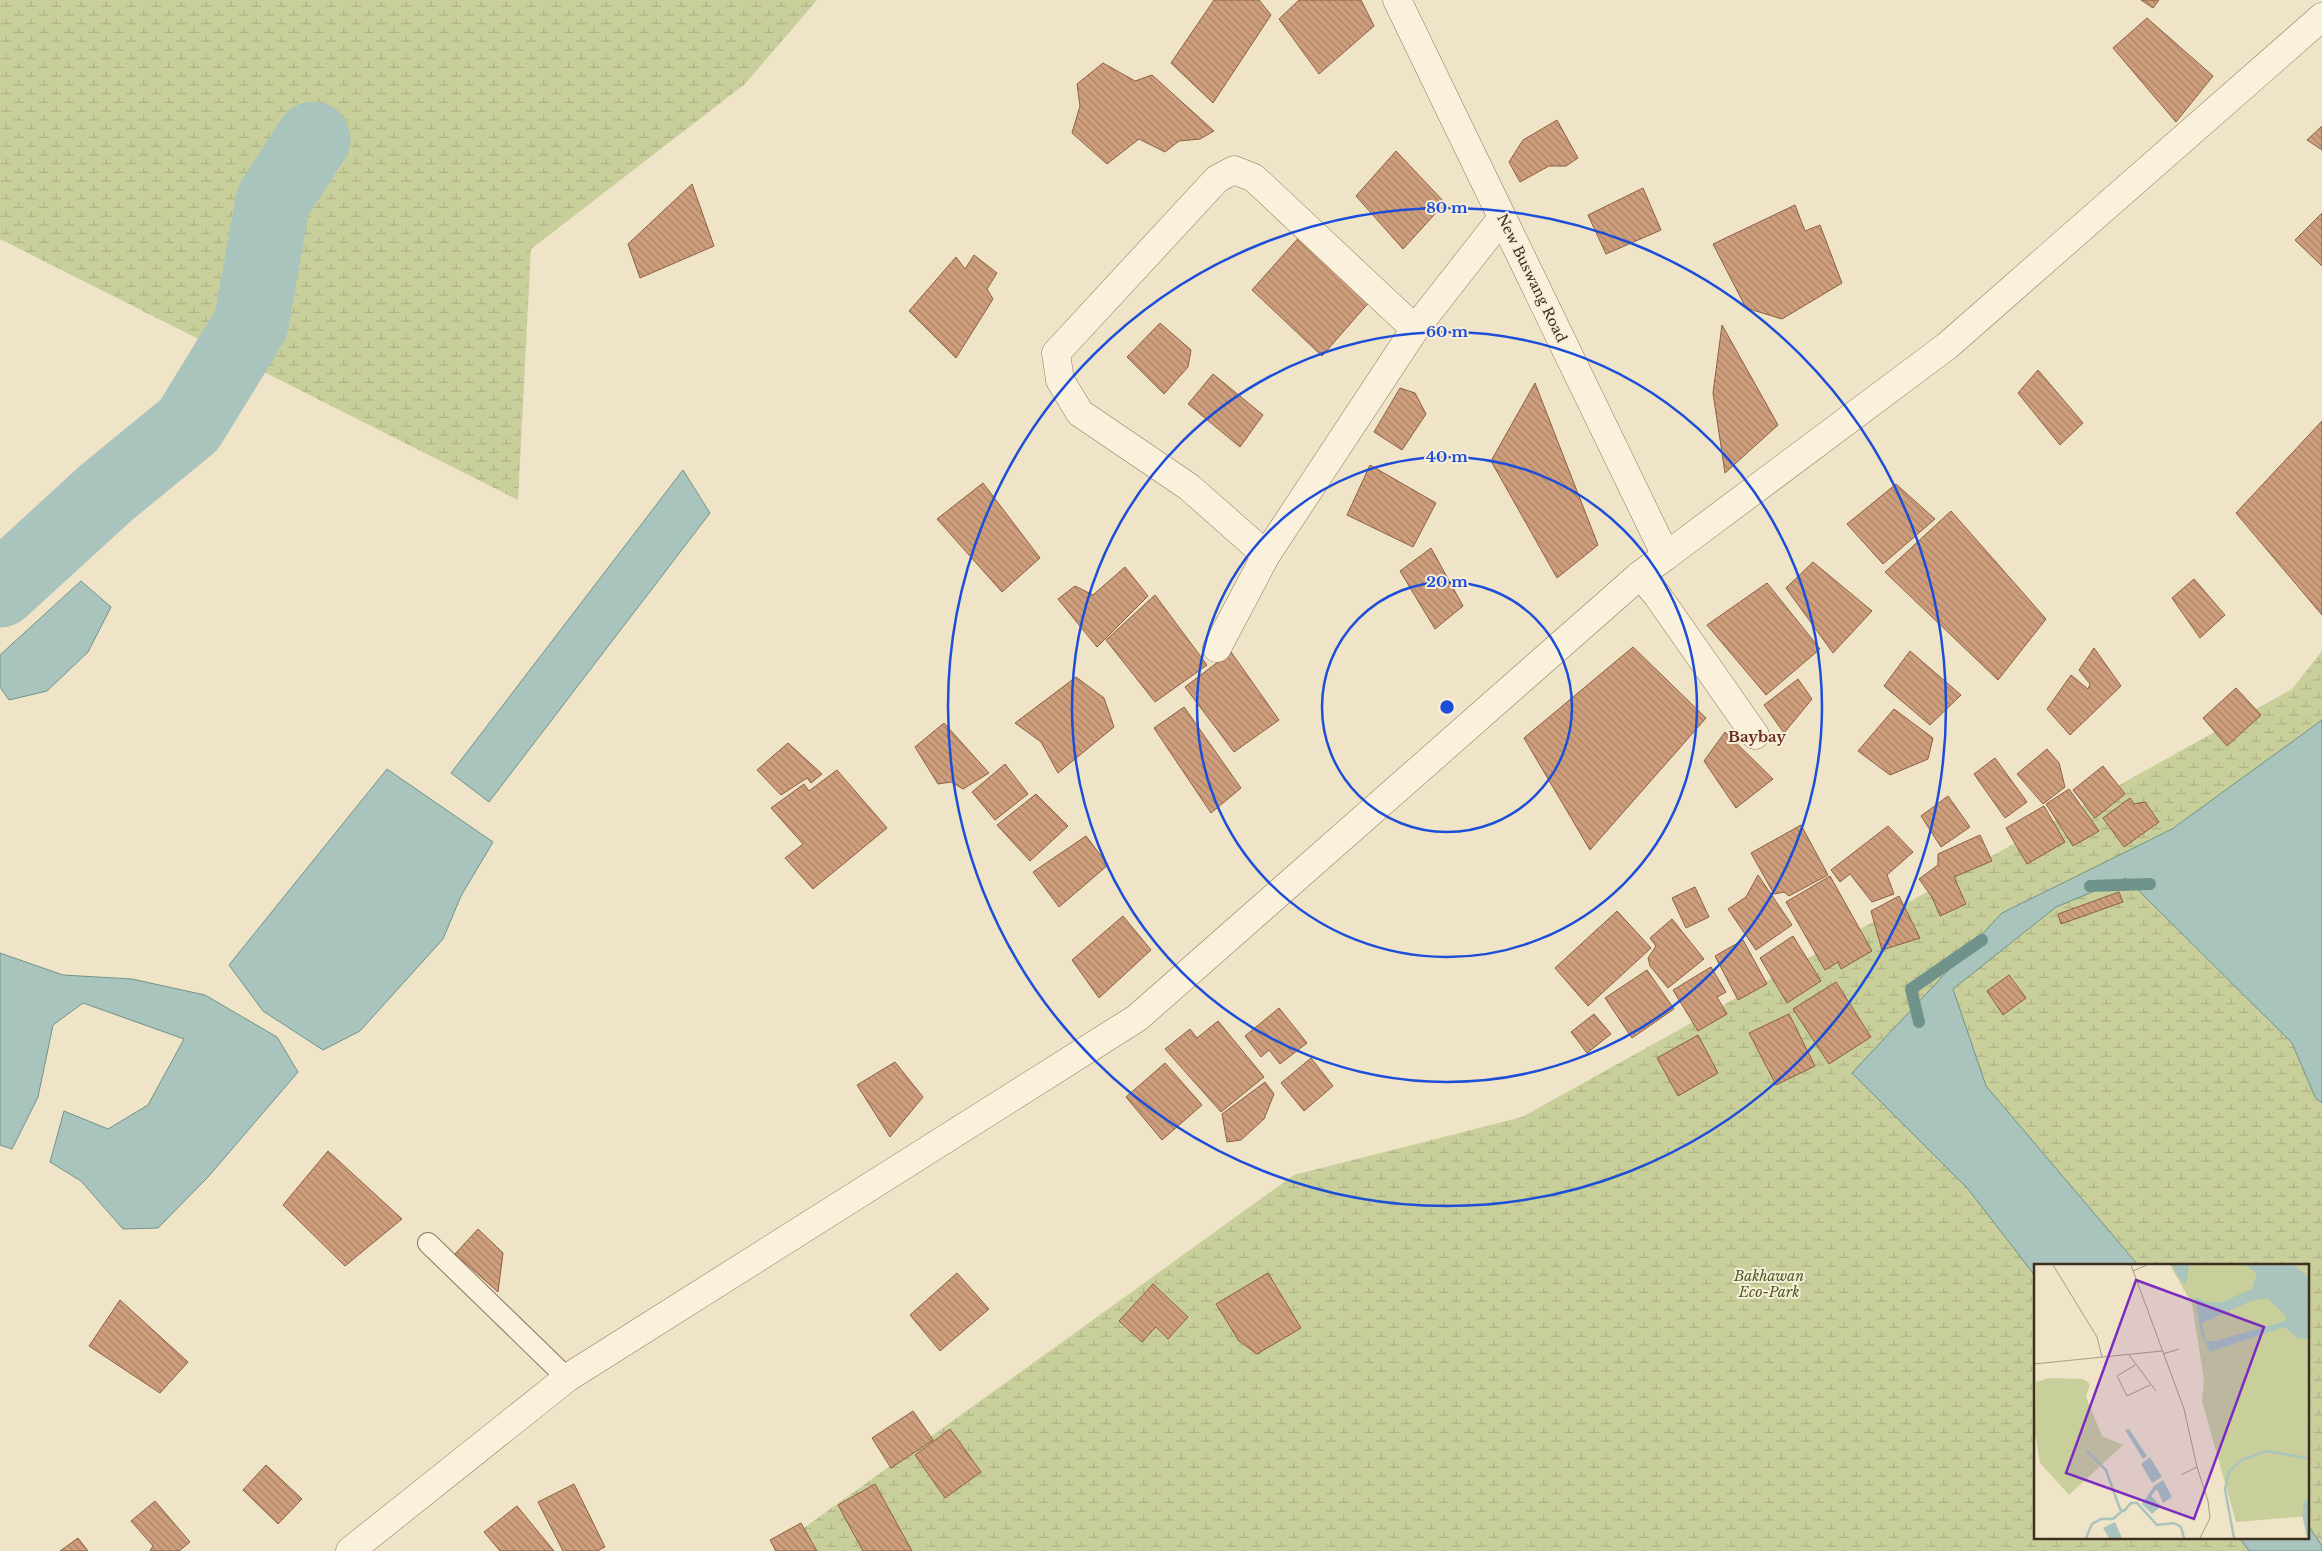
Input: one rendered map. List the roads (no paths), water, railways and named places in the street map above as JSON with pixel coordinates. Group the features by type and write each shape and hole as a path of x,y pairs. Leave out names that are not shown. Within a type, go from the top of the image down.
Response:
{"street":[{"name":"New Buswang Road","path":"1397,0 1666,556"},
{"path":"350,1551 566,1378 1138,1018 1640,575 1948,346 2322,18"},
{"path":"1266,555 1189,488 1080,413 1060,380 1056,354 1217,179 1234,170 1254,178 1415,329"},
{"path":"1217,648 1266,555 1415,329 1502,218"},
{"path":"1640,575 1657,595 1756,735"}],"lane":[{"path":"428,1243 566,1378"}],"water":[{"path":"683,470 710,513 489,802 451,773"},
{"path":"81,581 111,607 88,652 47,691 9,700 0,687 0,655"},
{"path":"2322,720 2322,1103 2315,1097 2292,1043 2126,878 2056,907 1953,989 1986,1086 2137,1264 2034,1264 2034,1274 1968,1189 1852,1073 2002,913 2172,829"},
{"path":"387,769 493,842 461,896 443,939 360,1031 323,1050 263,1011 229,965"},
{"path":"0,953 63,975 132,979 205,995 277,1037 298,1072 208,1177 158,1228 123,1229 81,1181 50,1162 64,1111 108,1129 148,1105 184,1039 83,1003 53,1025 38,1097 12,1149 0,1145"},
{"path":"2310,1528 2322,1546 2322,1551 2249,1551 2240,1538 2310,1538"}],"waterway":[{"path":"0,590 106,493 189,425 251,324 273,201 313,139"},
{"path":"2090,886 2150,884"},
{"path":"1919,1022 1911,989 1982,940"}],"district":[{"name":"Baybay","path":"1757,737"}],"park label":[{"name":"Bakhawan Eco-Park","path":"1769,1284"}]}
